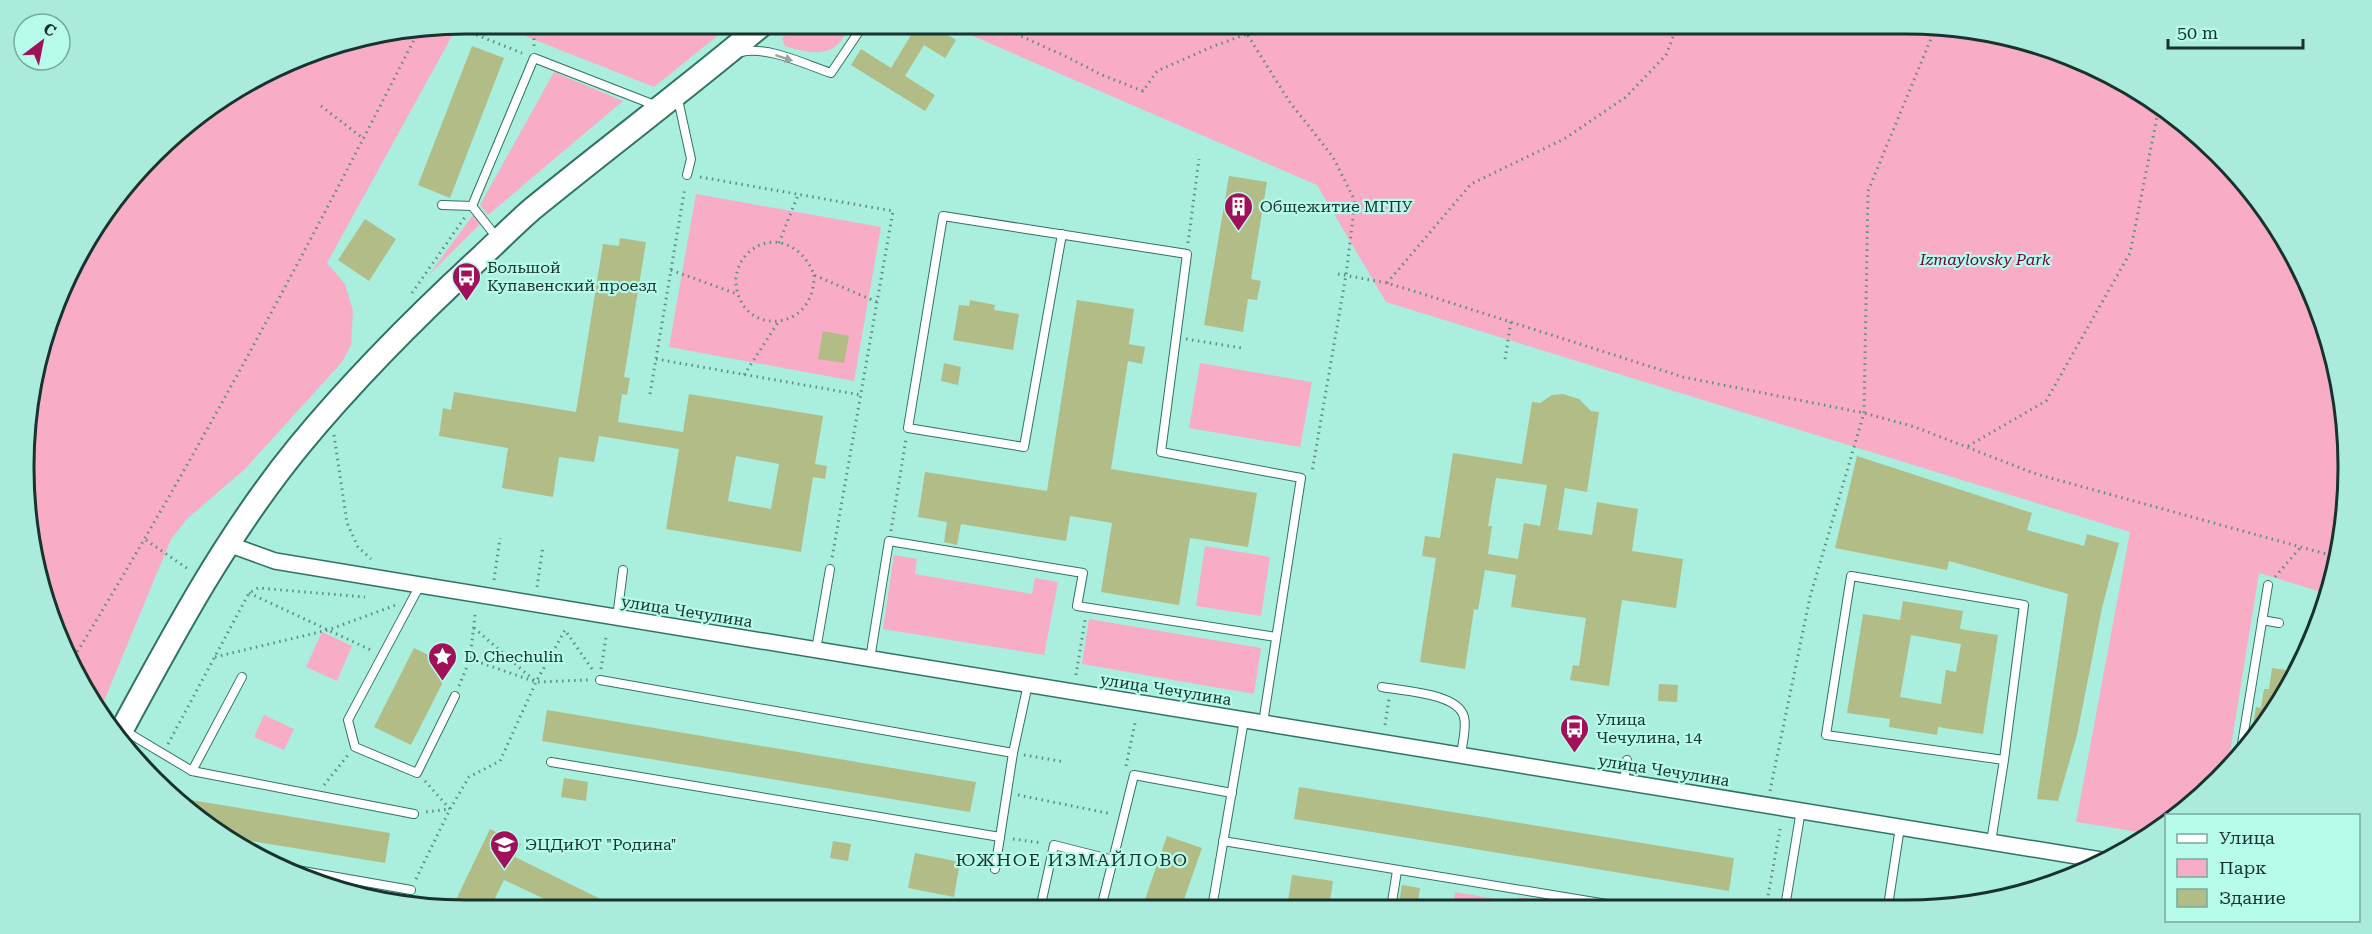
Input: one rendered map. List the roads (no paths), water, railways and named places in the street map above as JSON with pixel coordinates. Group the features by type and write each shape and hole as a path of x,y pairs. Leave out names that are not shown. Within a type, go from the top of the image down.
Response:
{"main road":[{"path":"122,728 206,578 228,544 299,446 353,383 399,335 530,212 668,103 750,34"}],"street":[{"name":"улица Чечулина","path":"228,544 275,561 2090,858"}],"lane":[{"path":"727,54 748,50 771,54 831,73 857,34"},
{"path":"472,206 534,58 668,103 680,104 691,159 687,175"},
{"path":"442,205 472,206 499,240"},
{"path":"1062,234 1024,447 908,428 944,216 1062,234 1187,254 1161,452 1301,478 1263,723"},
{"path":"870,658 889,541 1083,573 1077,606 1276,637"},
{"path":"816,650 830,569"},
{"path":"617,618 623,570"},
{"path":"1991,842 2004,760 2024,605 1851,576 1826,735 2004,760"},
{"path":"420,585 348,720 354,747 417,773 455,696"},
{"path":"2243,736 2268,585"},
{"path":"2262,620 2279,623"},
{"path":"192,771 242,677"},
{"path":"600,680 1013,753"},
{"path":"995,869 1013,753 1028,684"},
{"path":"1386,688 1438,697 1450,701 1462,710 1465,720 1461,755"},
{"path":"1213,900 1244,720"},
{"path":"130,737 192,771 414,814"},
{"path":"1624,782 1627,760"},
{"path":"551,762 1000,837"},
{"path":"1103,900 1134,775 1232,794"},
{"path":"1786,900 1801,810"},
{"path":"1889,900 1900,827"},
{"path":"1223,841 1581,900"},
{"path":"1042,900 1054,845 1113,860"},
{"path":"1392,900 1397,871"},
{"path":"320,874 411,890"}],"place":[{"name":"Общежитие МГПУ","path":"1239,232"},
{"name":"Большой Купавенский проезд","path":"466,302"},
{"name":"D. Chechulin","path":"443,682"},
{"name":"Улица Чечулина, 14","path":"1575,754"},
{"name":"ЭЦДиЮТ \"Родина\"","path":"504,870"}],"district":[{"name":"ЮЖНОЕ ИЗМАЙЛОВО","path":"1072,860"}],"park label":[{"name":"Izmaylovsky Park","path":"1985,259"}]}
